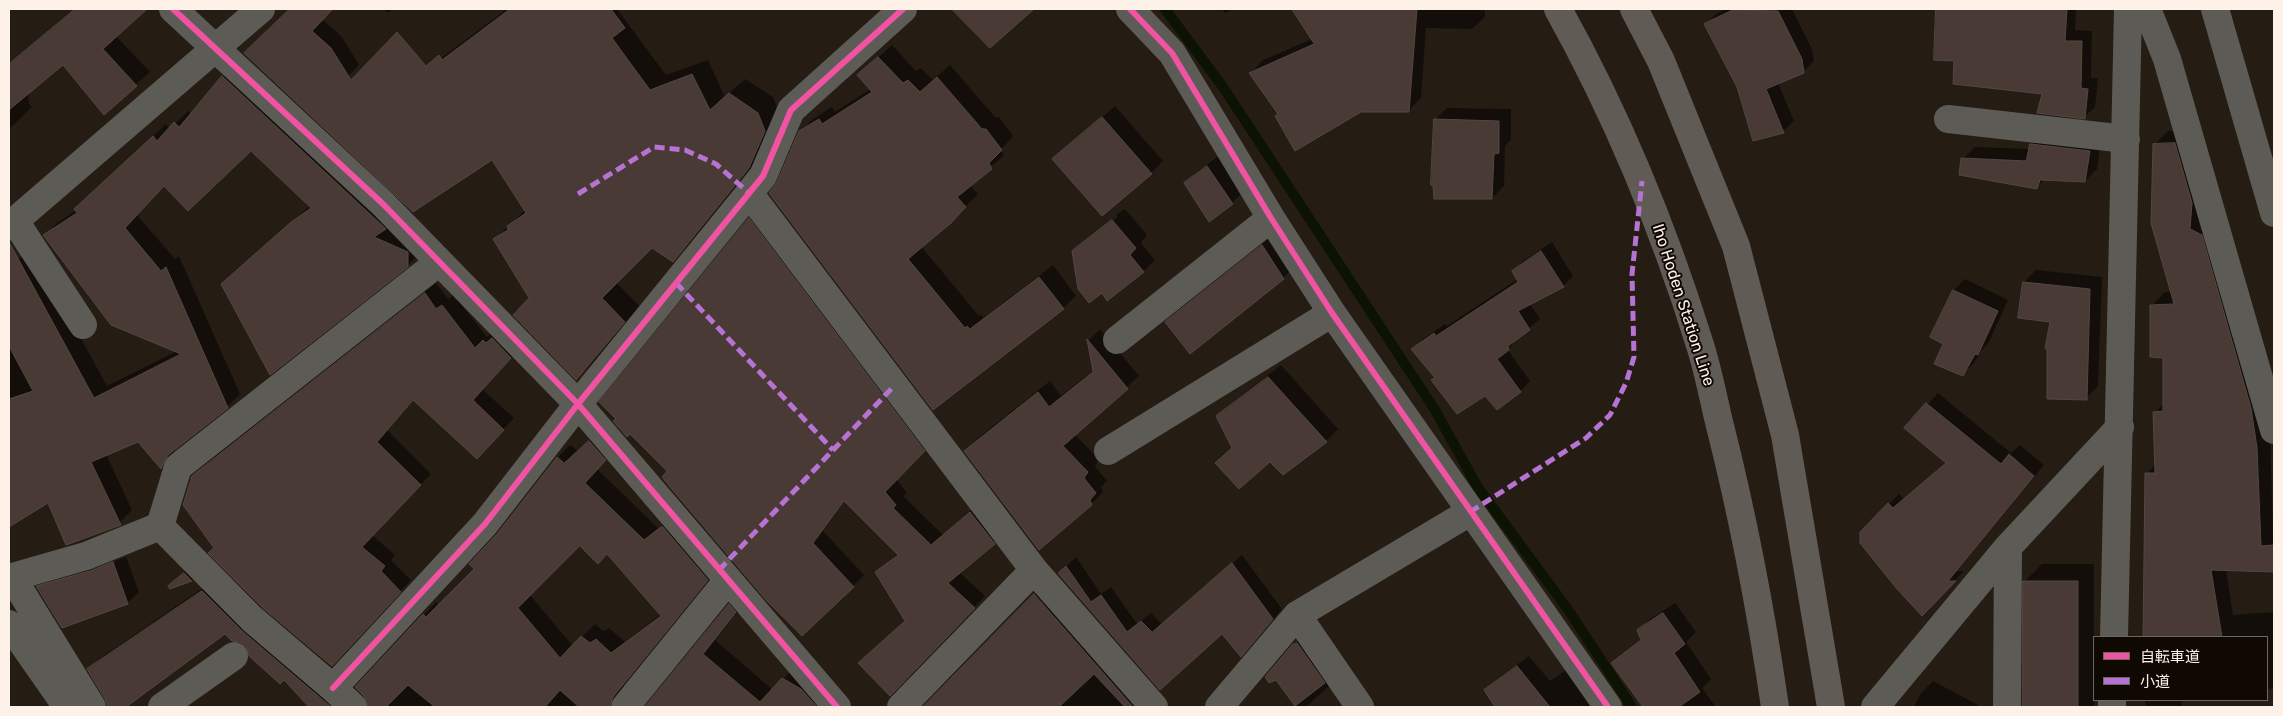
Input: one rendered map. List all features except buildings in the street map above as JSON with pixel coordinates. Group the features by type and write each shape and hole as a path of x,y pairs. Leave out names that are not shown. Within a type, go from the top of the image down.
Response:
{"main road":[{"name":"Iho Hoden Station Line","path":"1558,9 1590,67 1642,181 1700,346 1736,487 1767,651 1775,707"},
{"path":"1634,9 1661,61 1736,246 1785,435 1831,707"}],"street":[{"path":"173,9 383,204 578,404 837,707"},
{"path":"83,326 12,223 261,9"},
{"path":"333,688 485,524 578,404 763,176 791,110 903,9"},
{"path":"1130,9 1172,53 1271,218 1332,313 1608,707"},
{"path":"2114,636 2128,9"},
{"path":"2147,9 2167,59 2274,430"},
{"path":"2215,9 2274,212"},
{"path":"1948,119 2126,139"},
{"path":"749,193 1034,570 1154,707"},
{"path":"1117,340 1271,218"},
{"path":"160,526 178,467 439,262"},
{"path":"1108,451 1332,313"},
{"path":"1875,707 2008,547 2120,427"},
{"path":"1219,707 1297,614 1470,512"},
{"path":"92,707 10,577 86,556 160,526"},
{"path":"160,526 252,619 353,707"},
{"path":"2007,707 2008,547"},
{"path":"901,707 1034,570"},
{"path":"625,707 728,580"},
{"path":"1297,614 1360,707"},
{"path":"9,624 67,707"},
{"path":"162,707 234,656"}],"waterway":[{"path":"1165,9 1223,87 1435,410 1477,486 1569,611 1632,707"}],"marked path":[{"path":"578,194 654,147 685,150 716,164 749,193"},
{"path":"1470,512 1586,438 1610,415 1626,383 1634,357 1632,274 1642,181"},
{"path":"676,283 833,450"},
{"path":"719,570 894,386"}],"cycle path":[{"path":"173,9 383,204 578,404 837,707"},
{"path":"333,688 485,524 578,404 763,176 791,110 903,9"},
{"path":"1130,9 1172,53 1271,218 1332,313 1608,707"}]}
